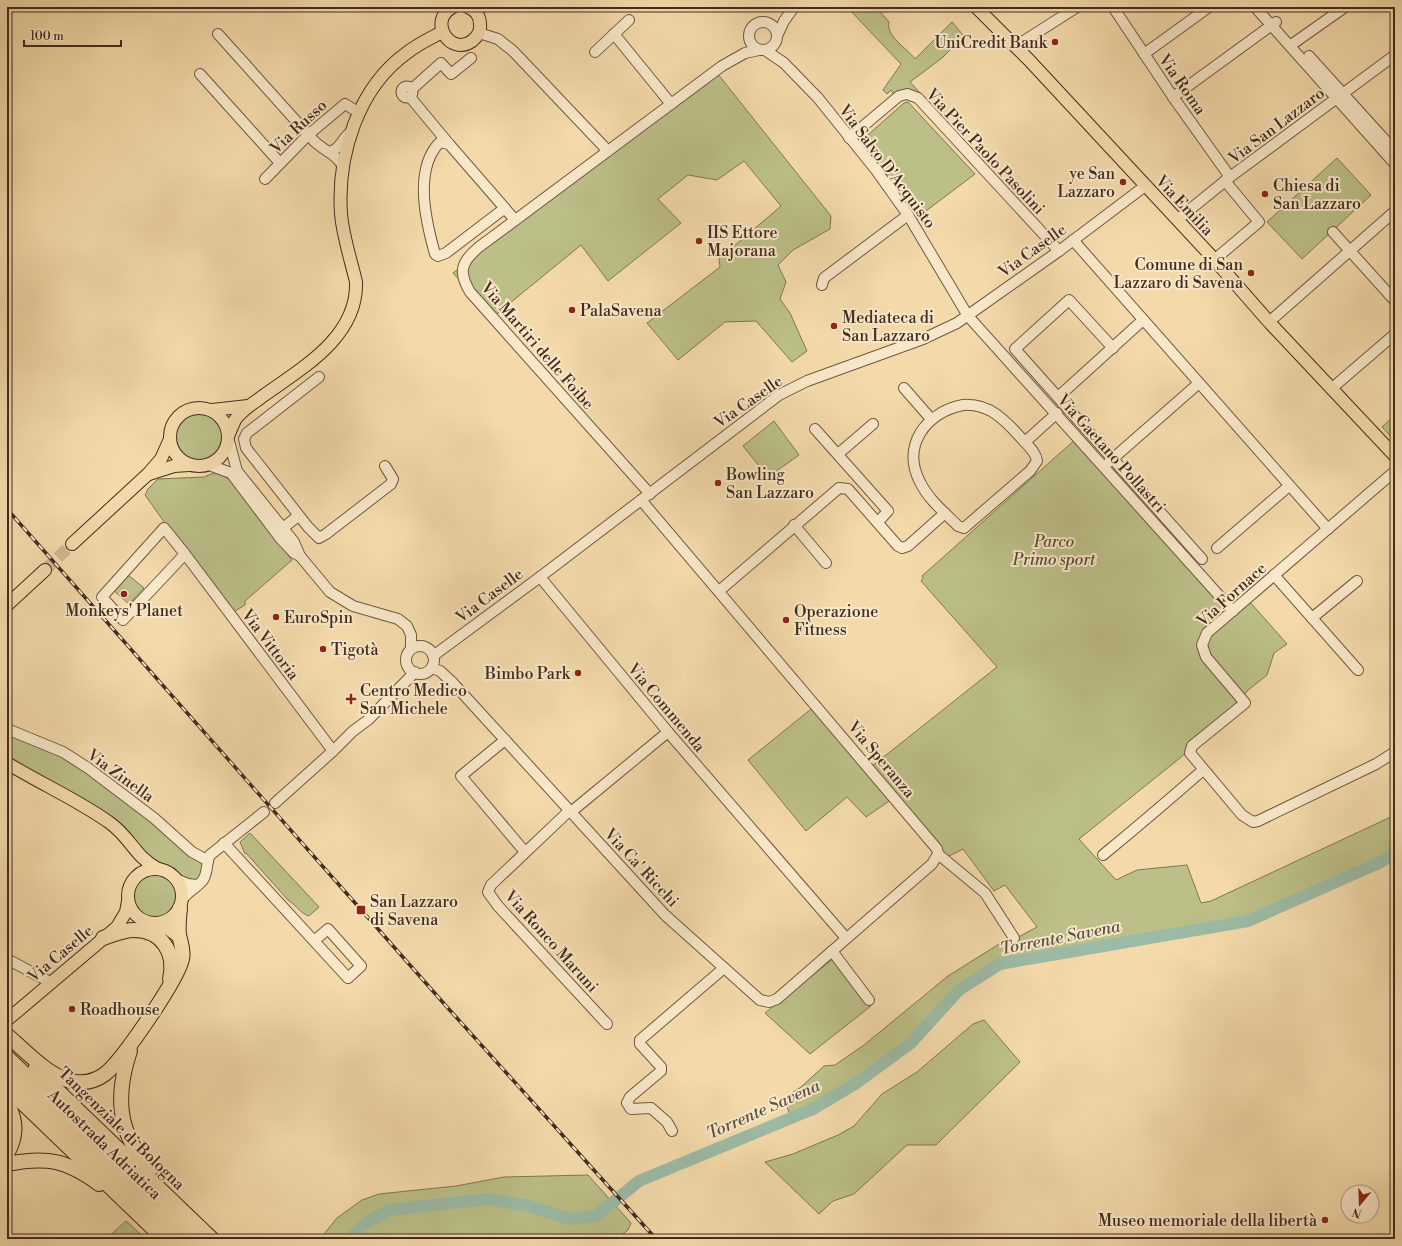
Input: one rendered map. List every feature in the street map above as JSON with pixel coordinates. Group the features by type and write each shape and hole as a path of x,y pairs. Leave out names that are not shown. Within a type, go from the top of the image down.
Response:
{"highway":[{"path":"7,1035 56,1075 76,1082 90,1081 106,1073 132,1043 181,965 183,948 178,924 181,904"},
{"path":"150,922 170,929 180,936"},
{"path":"103,938 134,930 149,933 162,940 169,950 172,962 172,970 164,994"},
{"name":"Tangenziale di Bologna","path":"7,1043 212,1239"},
{"path":"132,1043 121,1086 122,1118 128,1138 137,1152 172,1193 181,1209"},
{"name":"Autostrada Adriatica","path":"7,1057 198,1239"},
{"name":"Autostrada Adriatica","path":"7,1074 178,1239"},
{"path":"7,1088 164,1239"},
{"path":"7,1103 13,1116 15,1126 14,1137 7,1154"},
{"path":"7,1164 42,1159 63,1164 85,1175 108,1192 124,1207 142,1217"}],"main road":[{"path":"453,7 446,11 442,19 442,32 450,42 463,44 470,42 478,33 479,19 470,7"},
{"name":"Via Emilia","path":"980,9 1214,260 1331,389 1395,456"},
{"path":"148,474 174,466 209,465 220,458 226,450 236,419 248,406 324,351 338,335 353,306 356,296 356,282 341,215 340,185 351,132 364,103 386,72 407,52 442,32"},
{"path":"212,410 248,406"},
{"path":"72,544 148,474 161,459 170,439 171,428 176,418 183,412 193,408 202,407 212,410 221,416 226,424 229,438"},
{"path":"170,439 176,455 189,465"},
{"path":"7,605 45,570"},
{"path":"7,763 110,823 125,837 138,856 158,869 171,874 176,879 182,889 181,904"},
{"name":"Via Caselle","path":"7,1020 116,927 126,912 130,886 138,866 138,856"},
{"path":"134,879 144,871 158,869"},
{"path":"128,901 136,915 150,922"},
{"name":"Via Caselle","path":"116,927 132,921 167,921 175,915 181,904"}],"street":[{"path":"1016,46 1077,7"},
{"name":"Via Roma","path":"1114,7 1228,180 1259,222 1214,260"},
{"path":"1144,54 1209,7"},
{"path":"1255,7 1274,24 1340,96 1395,151"},
{"path":"1262,7 1274,24"},
{"path":"1293,44 1333,10 1345,7"},
{"name":"Via Martiri delle Foibe","path":"729,61 750,36 755,26 776,19 793,8"},
{"name":"Via Martiri delle Foibe","path":"650,494 476,299 465,283 463,268 470,254 729,61 745,53 772,47 779,30 793,8"},
{"path":"595,52 629,20"},
{"path":"765,22 774,28 777,38 777,49 784,64"},
{"path":"1173,97 1274,24"},
{"path":"478,33 498,39 513,50 608,151"},
{"path":"218,34 308,135 322,149 329,152 339,160 343,167"},
{"path":"614,34 671,104"},
{"path":"750,36 752,44 762,50"},
{"name":"Via Salvo D'Acquisto","path":"762,50 784,64 818,98 876,170 908,215 968,316"},
{"name":"Via San Lazzaro","path":"1177,220 1395,55"},
{"path":"471,58 451,74 441,64 411,93 449,144 515,220"},
{"path":"200,74 280,163"},
{"name":"Via Pier Paolo Pasolini","path":"849,138 896,97 907,94 918,98 1059,251"},
{"path":"1340,96 1395,164"},
{"name":"Via Russo","path":"265,179 308,135 345,104 353,109"},
{"path":"329,152 337,150 344,137 351,132"},
{"path":"449,144 440,142 435,147 426,170 425,206 435,254 442,255 446,253 505,208"},
{"name":"Via Caselle","path":"433,656 786,391 819,377 938,333 968,316 1059,251 1145,186"},
{"path":"1269,322 1395,211"},
{"path":"822,285 824,278 908,215"},
{"path":"1333,232 1395,301"},
{"path":"1073,240 1328,529"},
{"path":"1113,348 1069,300 1015,349 1202,559"},
{"name":"Via Gaetano Pollastri","path":"968,316 1057,413 1233,611"},
{"path":"1058,397 1143,320"},
{"path":"1331,389 1395,334"},
{"path":"319,376 245,436 246,448 298,516 317,537 321,537 390,484 393,479 385,466"},
{"path":"1104,466 1199,383"},
{"path":"904,388 931,419"},
{"path":"967,405 983,408 1001,417 1025,442 1037,458 1035,466 966,527 958,526 924,489 914,467 917,441 922,430 931,419 954,407 967,405"},
{"path":"1025,442 1057,413"},
{"path":"838,454 873,424"},
{"path":"815,429 888,511 878,522"},
{"path":"229,438 233,459 240,477 294,542 300,556 334,596 364,610 398,619 407,626 411,635 424,648 429,650 433,656 432,668 425,672 415,672 409,668 406,659 411,649 411,635"},
{"path":"209,465 231,473 280,538 294,553 300,556"},
{"name":"Via Fornace","path":"1395,471 1207,633 1202,645 1206,657 1245,703 1192,746 1190,753 1202,770 1242,815 1253,822 1258,821 1376,764 1395,752"},
{"path":"1217,548 1289,486"},
{"path":"719,591 834,491 844,488 848,489 898,546 905,548 945,513"},
{"name":"Via Speranza","path":"641,500 933,842 938,854"},
{"path":"283,528 298,516"},
{"path":"794,525 826,563"},
{"name":"Via Vittoria","path":"185,554 124,620 102,598 164,528 185,554 334,751"},
{"path":"1274,575 1358,670"},
{"name":"Via Commenda","path":"540,577 668,732 846,938"},
{"path":"1312,618 1357,581"},
{"path":"411,649 424,648"},
{"name":"Via Ca' Ricchi","path":"432,668 440,671 453,683 665,915 758,998 766,1002 777,999 832,951"},
{"path":"275,803 334,751 353,731 368,720 415,672"},
{"name":"Via Zinella","path":"7,729 63,752 88,768 154,818 192,852 207,860"},
{"name":"Via Ronco Maruni","path":"607,1024 498,906 488,892 491,885 570,811 668,732"},
{"path":"505,740 461,776 525,852"},
{"path":"1103,855 1136,826 1162,807 1202,770"},
{"path":"207,860 224,843 264,812"},
{"path":"224,843 314,942 348,978 361,966 328,929 314,942"},
{"path":"869,1000 832,951 932,864 938,854 985,893 1014,938"},
{"name":"Via Caselle","path":"181,904 187,893 205,876 207,860"},
{"path":"176,879 188,884 197,885"},
{"path":"7,959 50,982"},
{"path":"672,1131 658,1112 646,1107 631,1109 627,1103 630,1097 661,1071 661,1067 642,1048 640,1040 724,968"}],"green space":[{"path":"847,7 876,7 889,22 891,33 894,37 915,59 952,22 964,36 942,58 910,82 921,94 910,90 894,95 891,90 887,94 883,90 901,64"},
{"path":"717,73 831,216 830,229 793,250 778,265 786,282 780,299 790,313 807,351 792,362 756,321 725,322 678,360 647,323 720,267 719,259 781,206 744,161 717,180 688,175 658,199 681,223 608,281 581,245 493,317 453,273"},
{"path":"908,102 975,174 918,217 861,141 904,103"},
{"path":"1337,158 1371,195 1302,259 1267,222"},
{"path":"194,414 204,414 212,418 218,424 222,432 222,442 218,450 212,456 204,460 194,460 186,456 180,450 176,442 176,432 180,424 186,418"},
{"path":"1395,415 1395,441 1382,427"},
{"path":"774,421 799,455 768,477 743,446"},
{"name":"Parco Primo sport","path":"1078,437 1234,613 1249,601 1287,644 1274,653 1267,675 1247,691 1239,702 1180,758 1079,839 1116,880 1137,870 1187,865 1201,903 1211,901 1395,815 1395,853 1381,862 1248,921 1000,964 959,990 911,1043 858,1082 813,1109 791,1118 784,1098 801,1087 824,1066 835,1065 864,1045 948,976 999,944 1011,941 1037,927 1005,885 994,891 963,849 947,857 895,797 866,817 847,797 806,831 748,760 816,705 871,767 997,667 921,581 923,578 922,576"},
{"path":"220,473 231,481 292,560 245,601 245,605 230,614 145,495 148,489 158,479 204,477 211,474"},
{"path":"127,574 144,588 129,604 113,590"},
{"path":"7,729 63,752 207,860 200,883 176,879 163,870 125,837 7,763"},
{"path":"250,833 319,907 309,916 303,913 288,900 246,853 245,854 240,842"},
{"path":"151,874 159,874 171,880 177,892 177,900 171,912 159,918 151,918 139,912 133,900 133,892 139,880"},
{"path":"834,958 871,1006 810,1054 765,1013"},
{"path":"984,1020 1020,1062 936,1145 907,1145 854,1194 833,1201 819,1214 765,1162 793,1154 838,1135 854,1126 882,1094 917,1072 973,1024"},
{"path":"588,1175 631,1223 628,1230 616,1239 512,1239 501,1235 447,1235 427,1239 320,1239 337,1218 362,1200 379,1194 456,1186 504,1177"},
{"path":"126,1221 146,1239 106,1239"}],"waterway":[{"name":"Torrente Savena","path":"350,1239 363,1225 389,1210 488,1199 529,1206 569,1219 596,1216 639,1181 813,1109 858,1082 911,1043 959,990 1000,964 1248,921 1381,862 1395,853"}],"tunnel":[{"path":"45,570 72,544"}],"railway":[{"path":"7,509 447,1007 656,1239"}],"place":[{"name":"UniCredit Bank","path":"1055,42"},
{"name":"ye San Lazzaro","path":"1123,182"},
{"name":"Chiesa di San Lazzaro","path":"1265,194"},
{"name":"IIS Ettore Majorana","path":"699,241"},
{"name":"Comune di San Lazzaro di Savena","path":"1251,273"},
{"name":"PalaSavena","path":"572,310"},
{"name":"Mediateca di San Lazzaro","path":"834,326"},
{"name":"Bowling San Lazzaro","path":"718,483"},
{"name":"Monkeys' Planet","path":"124,594"},
{"name":"EuroSpin","path":"276,617"},
{"name":"Operazione Fitness","path":"786,620"},
{"name":"Tigotà","path":"323,649"},
{"name":"Bimbo Park","path":"578,673"},
{"name":"Centro Medico San Michele","path":"351,699"},
{"name":"San Lazzaro di Savena","path":"361,910"},
{"name":"Roadhouse","path":"72,1009"},
{"name":"Museo memoriale della libertà","path":"1325,1220"}]}
